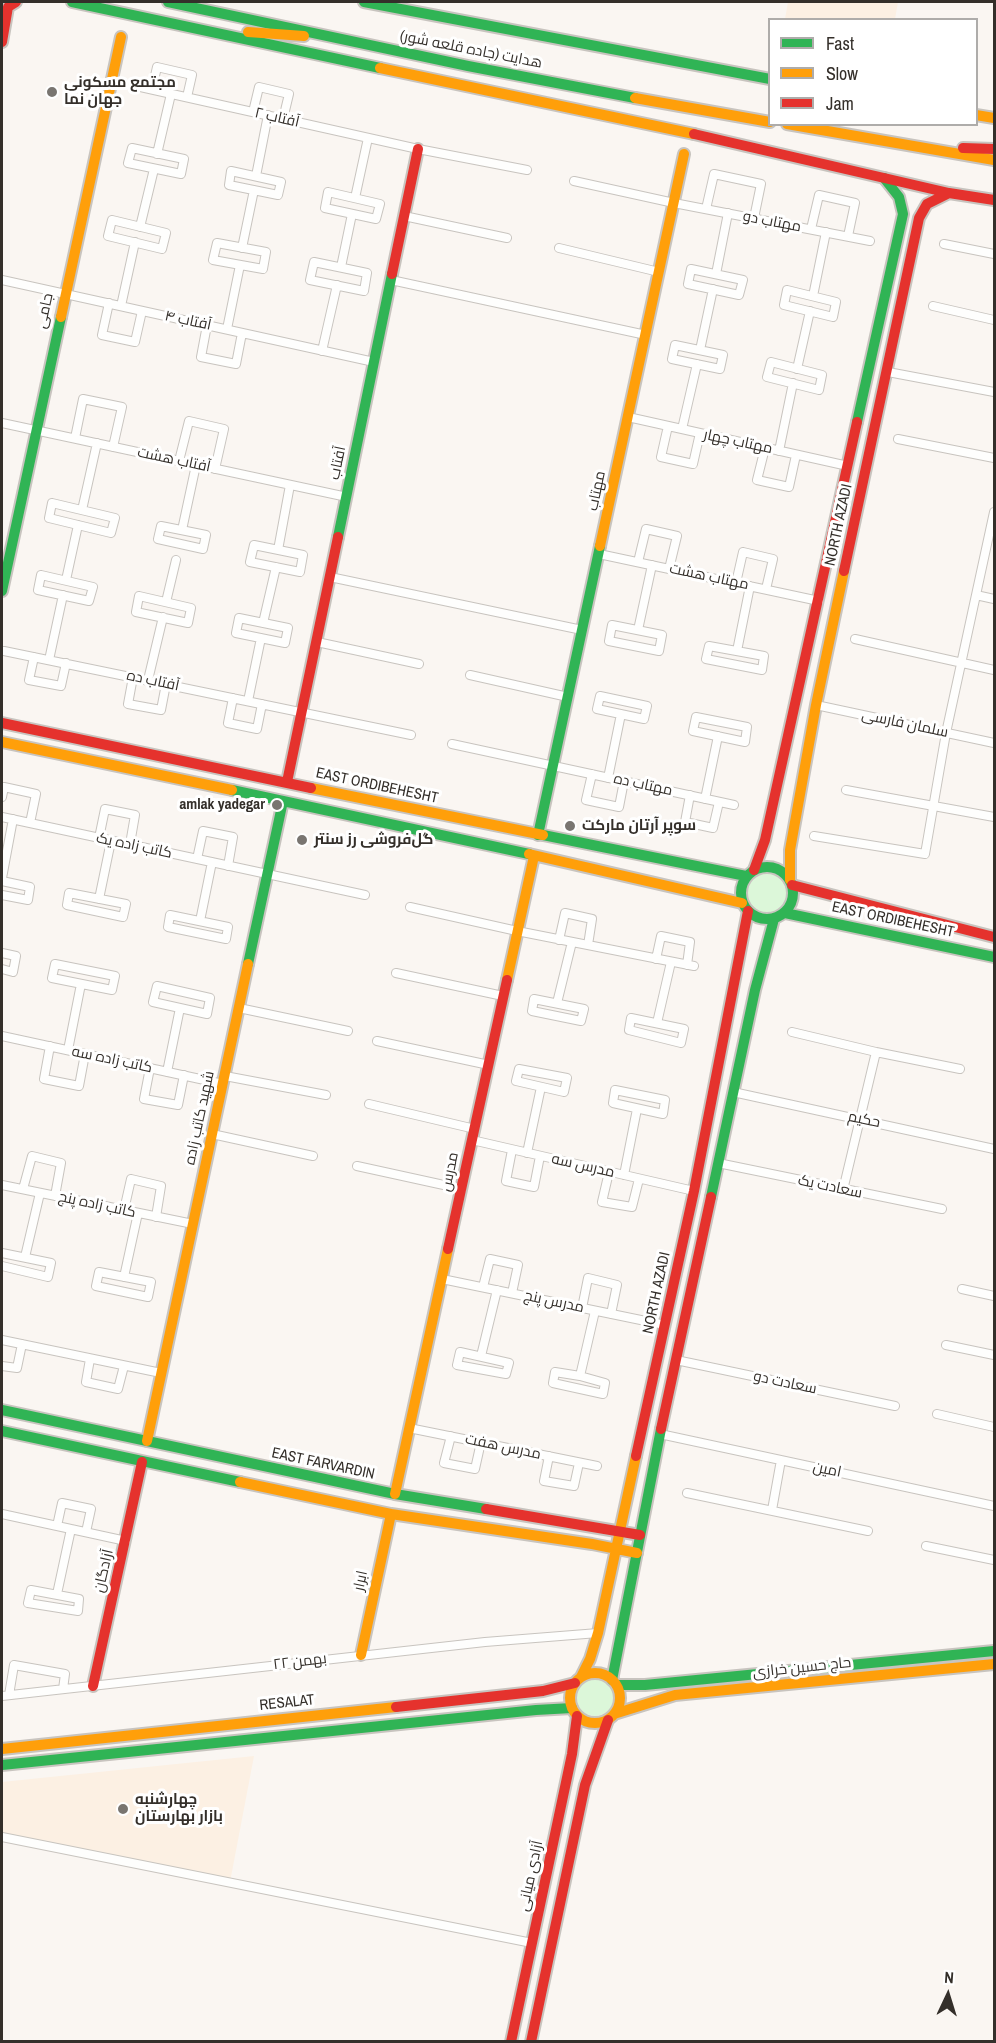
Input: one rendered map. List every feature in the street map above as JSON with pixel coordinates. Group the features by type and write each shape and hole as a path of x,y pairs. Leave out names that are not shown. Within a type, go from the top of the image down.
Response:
{"main road":[{"path":"72,2 209,29 677,130 949,193 994,200"},
{"name":"هدایت (جاده قلعه شور)","path":"168,2 665,104 768,122"},
{"name":"هدایت (جاده قلعه شور)","path":"364,2 768,79"},
{"path":"2,42 10,3"},
{"path":"209,29 343,39"},
{"name":"جامی","path":"2,591 121,37"},
{"path":"799,126 994,159"},
{"path":"897,142 994,149"},
{"name":"آفتاب","path":"287,782 418,149"},
{"name":"مهتاب","path":"538,835 684,154"},
{"path":"884,178 899,197 903,214 910,211 915,212 919,218 927,204 949,193"},
{"name":"NORTH AZADI","path":"750,873 765,840 903,214"},
{"name":"NORTH AZADI","path":"791,882 790,850 816,705 919,218"},
{"path":"836,523 854,527"},
{"name":"EAST ORDIBEHESHT","path":"2,723 538,835 750,873"},
{"path":"2,742 424,830 745,907 760,919 774,919 785,913 793,900 791,882 774,867 750,873 742,884 740,894 745,907"},
{"name":"شهید کاتب زاده","path":"147,1441 284,801"},
{"path":"391,823 400,815 394,805"},
{"path":"424,830 419,825 419,818 422,815 433,813"},
{"name":"مدرس","path":"395,1494 534,856"},
{"name":"EAST ORDIBEHESHT","path":"791,882 994,937"},
{"name":"NORTH AZADI","path":"578,1680 590,1659 598,1633 694,1191 745,907"},
{"name":"EAST ORDIBEHESHT","path":"785,913 994,957"},
{"path":"531,2042 585,1785 611,1717 620,1700 615,1683 640,1535 755,990 774,919"},
{"name":"EAST FARVARDIN","path":"2,1410 395,1494 640,1535"},
{"path":"2,1431 391,1514 637,1553"},
{"name":"آزادگان","path":"93,1686 142,1462"},
{"name":"ابرار","path":"361,1655 391,1514"},
{"name":"حاج حسین خرازی","path":"615,1683 656,1684 994,1651"},
{"name":"حاج حسین خرازی","path":"611,1717 643,1704 675,1695 994,1664"},
{"path":"574,1712 570,1700 571,1691 578,1680 587,1674 597,1673 615,1683"},
{"name":"RESALAT","path":"2,1749 543,1692 578,1680"},
{"path":"2,1765 536,1710 574,1712 592,1722 611,1717"},
{"name":"آزادی میانی","path":"511,2042 572,1754 574,1712"}],"street":[{"path":"152,89 157,67 192,75 187,97"},
{"name":"آفتاب ۲","path":"136,86 418,149 527,170"},
{"path":"253,112 259,87 289,94 283,119"},
{"path":"157,154 171,94"},
{"path":"256,176 268,116"},
{"path":"355,198 368,138"},
{"path":"132,148 157,154 184,159 181,174 129,163 132,148"},
{"path":"140,227 154,169"},
{"path":"231,171 256,176 281,182 278,195 229,185 231,171"},
{"path":"706,209 714,174 761,184 753,218"},
{"name":"مهتاب دو","path":"574,181 870,241"},
{"path":"242,248 254,190"},
{"path":"328,192 355,198 380,204 376,219 325,207 328,192"},
{"path":"811,229 819,195 855,203 848,236"},
{"path":"716,274 728,213"},
{"path":"341,267 352,214"},
{"path":"405,216 507,238"},
{"path":"112,220 166,233 162,249 135,242 108,236 112,220"},
{"path":"813,296 826,232"},
{"path":"122,306 135,242"},
{"path":"217,243 242,248 266,252 263,269 213,260 217,243"},
{"path":"944,244 994,254"},
{"path":"559,248 659,272"},
{"path":"314,262 368,273 364,291 337,285 310,280 314,262"},
{"path":"227,329 240,265"},
{"path":"691,268 716,274 743,280 739,295 688,284 691,268"},
{"name":"آفتاب ۴","path":"2,280 374,362"},
{"path":"391,280 646,335"},
{"path":"322,351 337,285"},
{"path":"700,350 713,290"},
{"path":"787,290 813,296 836,302 833,317 784,305 787,290"},
{"path":"109,303 102,335 135,342 142,311"},
{"path":"933,306 994,320"},
{"path":"797,369 810,311"},
{"path":"207,325 201,357 236,364 242,333"},
{"path":"675,345 700,350 723,355 720,369 672,359 675,345"},
{"path":"771,362 822,375 819,390 793,383 767,377 771,362"},
{"path":"682,429 698,364"},
{"path":"888,372 994,392"},
{"path":"779,451 793,383"},
{"path":"75,438 83,399 122,407 113,447"},
{"name":"مهتاب چهار","path":"628,417 849,466"},
{"path":"179,461 189,421 224,429 215,469"},
{"name":"آفتاب هشت","path":"2,423 347,497"},
{"path":"668,426 661,457 693,464 700,433"},
{"path":"898,439 994,458"},
{"path":"82,510 97,443"},
{"path":"765,448 758,480 778,485 789,487 796,455"},
{"path":"182,530 196,465"},
{"path":"279,550 290,485"},
{"path":"52,503 82,510 115,518 111,533 49,519 52,503"},
{"path":"814,836 925,854 946,733 981,570 992,534 994,512"},
{"path":"66,580 78,525"},
{"path":"161,526 182,530 206,535 203,549 158,540 161,526"},
{"path":"638,562 646,529 677,536 669,569"},
{"path":"254,545 279,550 303,555 300,572 250,562 254,545"},
{"path":"736,583 743,552 773,559 766,589"},
{"name":"مهتاب هشت","path":"599,554 819,601"},
{"path":"166,602 176,560"},
{"path":"639,630 652,565"},
{"path":"263,623 276,567"},
{"path":"41,575 66,580 93,586 89,602 38,590 41,575"},
{"path":"330,578 582,630"},
{"path":"736,651 750,586"},
{"path":"976,595 994,599"},
{"path":"49,660 63,596"},
{"path":"139,596 166,602 191,608 188,623 136,612 139,596"},
{"path":"148,680 163,617"},
{"path":"239,618 263,623 288,628 285,643 236,633 239,618"},
{"path":"612,625 639,630 662,635 659,651 609,641 612,625"},
{"path":"248,701 261,638"},
{"path":"855,639 994,670"},
{"path":"317,642 419,664"},
{"path":"709,646 736,651 764,656 762,670 706,659 709,646"},
{"name":"آفتاب ده","path":"4,651 411,735"},
{"path":"34,657 29,680 61,686 66,663"},
{"path":"470,675 568,697"},
{"path":"133,677 128,704 161,710 166,684"},
{"path":"600,696 647,706 644,719 621,714 597,709 600,696"},
{"path":"233,698 228,723 257,729 262,704"},
{"name":"سلمان فارسی","path":"816,705 994,743"},
{"path":"608,778 621,714"},
{"path":"696,717 747,727 744,742 718,736 693,731 696,717"},
{"path":"705,799 718,736"},
{"name":"مهتاب ده","path":"452,744 734,805"},
{"path":"592,774 586,800 619,807 624,781"},
{"path":"2,797 4,787 36,794 30,823"},
{"path":"846,790 994,817"},
{"path":"690,795 685,822 713,828 719,802"},
{"path":"99,838 105,809 135,815 130,844"},
{"name":"کاتب زاده یک","path":"2,817 365,895"},
{"path":"2,895 27,900 30,887 2,879 14,819"},
{"path":"197,859 203,831 233,837 228,866"},
{"path":"99,899 111,841"},
{"path":"200,921 212,862"},
{"path":"69,892 99,899 126,904 123,917 67,905 69,892"},
{"path":"410,907 559,940 690,965 690,942 661,936 656,958"},
{"path":"559,940 565,913 592,920 588,945"},
{"path":"170,915 200,921 228,927 226,939 168,927 170,915"},
{"path":"557,1003 572,942"},
{"path":"2,953 16,956 13,972 2,969"},
{"path":"657,1023 671,962"},
{"path":"55,964 115,976 112,990 81,984 52,978 55,964"},
{"path":"396,973 503,996"},
{"path":"68,1050 81,984"},
{"path":"157,986 210,998 207,1014 180,1008 153,1002 157,986"},
{"path":"534,999 557,1003 584,1009 581,1021 532,1011 534,999"},
{"path":"167,1072 180,1008"},
{"path":"239,1008 348,1031"},
{"path":"631,1018 657,1023 684,1029 681,1043 629,1030 631,1018"},
{"path":"792,1032 960,1069"},
{"name":"کاتب زاده سه","path":"2,1036 184,1076 326,1095"},
{"path":"377,1041 489,1065"},
{"path":"50,1046 44,1079 79,1086 85,1054"},
{"path":"843,1190 876,1052"},
{"path":"150,1068 144,1099 178,1105 184,1076"},
{"path":"519,1069 567,1078 564,1092 541,1087 516,1081 519,1069"},
{"path":"527,1153 541,1087"},
{"path":"615,1090 665,1100 663,1114 637,1109 613,1103 615,1090"},
{"name":"حکیم","path":"733,1092 994,1149"},
{"name":"مدرس سه","path":"369,1104 473,1135 512,1150 694,1191"},
{"path":"624,1175 637,1109"},
{"path":"212,1134 313,1156"},
{"path":"512,1150 506,1181 515,1183 534,1187 540,1156"},
{"path":"23,1189 32,1156 61,1163 55,1196"},
{"name":"سعادت یک","path":"718,1163 942,1209"},
{"path":"357,1166 462,1189"},
{"path":"609,1172 603,1202 632,1207 639,1179"},
{"path":"124,1210 131,1179 161,1186 156,1217"},
{"name":"کاتب زاده پنج","path":"2,1185 193,1224"},
{"path":"25,1257 40,1193"},
{"path":"124,1277 138,1213"},
{"path":"2,1253 51,1263 48,1277 2,1266"},
{"path":"483,1287 490,1259 518,1265 512,1293"},
{"path":"99,1272 124,1277 151,1282 148,1298 96,1286 99,1272"},
{"path":"582,1308 588,1278 617,1285 611,1314"},
{"name":"مدرس پنج","path":"442,1279 665,1325"},
{"path":"962,1289 994,1296"},
{"path":"481,1356 497,1290"},
{"path":"580,1376 595,1311"},
{"path":"2,1340 161,1373"},
{"path":"2,1366 17,1368 22,1344"},
{"path":"946,1345 994,1355"},
{"path":"460,1352 481,1356 509,1363 506,1374 457,1365 460,1352"},
{"path":"90,1359 86,1382 118,1389 124,1366"},
{"name":"سعادت دو","path":"676,1360 895,1406"},
{"path":"555,1372 580,1376 605,1383 603,1394 553,1383 555,1372"},
{"path":"937,1414 994,1427"},
{"name":"مدرس هفت","path":"409,1428 597,1467"},
{"name":"امین","path":"660,1434 994,1506"},
{"path":"451,1436 444,1463 474,1469 482,1443"},
{"path":"549,1456 544,1481 574,1486 579,1463"},
{"path":"772,1510 781,1460"},
{"path":"687,1493 868,1531"},
{"path":"57,1526 62,1503 91,1509 86,1532"},
{"path":"2,1514 126,1540"},
{"path":"57,1594 71,1528"},
{"path":"926,1546 994,1560"},
{"path":"31,1590 57,1594 79,1599 78,1611 28,1603 31,1590"},
{"name":"۲۲ بهمن","path":"5,1695 485,1642 598,1633"},
{"path":"5,1695 14,1665 65,1674 63,1689"},
{"path":"2,1838 532,1943"}],"shaded area":[{"path":"788,2 898,2 895,18 785,18"},
{"name":"چهارشنبه بازار بهارستان","path":"254,1756 230,1882 2,1836 2,1782"}],"green space":[{"path":"767,871 782,878 789,893 782,908 767,915 752,908 745,893 752,878"},
{"path":"595,1678 602,1679 608,1684 613,1690 613,1704 608,1710 602,1715 595,1716 588,1715 582,1710 577,1704 576,1697 577,1690 582,1684 588,1679"}],"traffic: fast":[{"path":"72,2 380,68"},
{"path":"168,2 468,66 635,98"},
{"path":"364,2 768,79"},
{"path":"857,422 903,214 899,197 884,178"},
{"path":"338,537 392,274"},
{"path":"2,591 61,317"},
{"path":"538,835 600,546"},
{"path":"232,790 529,854"},
{"path":"248,964 283,801"},
{"path":"543,835 746,876"},
{"path":"762,867 772,867 786,874 793,893 786,912 772,919 762,919 752,915 745,908 741,898 741,888 745,878 752,871 762,867"},
{"path":"785,913 994,957"},
{"path":"711,1197 755,990 774,919"},
{"path":"2,1410 395,1494 486,1509"},
{"path":"612,1680 661,1429"},
{"path":"2,1431 240,1482"},
{"path":"617,1685 645,1685 994,1651"},
{"path":"2,1765 572,1708"}],"traffic: slow":[{"path":"248,32 304,36"},
{"path":"61,317 121,37"},
{"path":"380,68 694,134"},
{"path":"635,98 768,122"},
{"path":"978,115 994,118"},
{"path":"798,126 994,160"},
{"path":"600,546 684,154"},
{"path":"790,880 790,850 816,705 844,571"},
{"path":"2,742 232,790"},
{"path":"311,788 543,835"},
{"path":"529,854 742,903"},
{"path":"507,980 534,856"},
{"path":"147,1441 248,964"},
{"path":"395,1494 448,1249"},
{"path":"581,1677 590,1659 598,1633 636,1456"},
{"path":"240,1482 391,1514 592,1544 637,1553"},
{"path":"361,1655 391,1514"},
{"path":"614,1714 675,1695 994,1664"},
{"path":"595,1673 609,1677 616,1684 620,1698 616,1712 609,1719 595,1723 581,1719 574,1712 570,1698 574,1684 581,1677 595,1673"},
{"path":"2,1749 396,1707"}],"traffic: jam":[{"path":"2,42 8,7 16,2"},
{"path":"694,134 949,193 994,200"},
{"path":"963,148 994,149"},
{"path":"392,274 418,149"},
{"path":"844,571 919,218 927,204 949,193"},
{"path":"754,870 765,840 857,422"},
{"path":"287,782 338,537"},
{"path":"2,723 311,788"},
{"path":"792,885 994,937"},
{"path":"636,1456 694,1191 748,911"},
{"path":"448,1249 507,980"},
{"path":"661,1429 711,1197"},
{"path":"93,1686 142,1462"},
{"path":"486,1509 640,1535"},
{"path":"396,1707 543,1691 575,1683"},
{"path":"511,2042 572,1754 577,1716"},
{"path":"531,2042 585,1785 608,1720"}],"place":[{"name":"مجتمع مسکونی جهان نما","path":"52,92"},
{"name":"amlak yadegar","path":"277,805"},
{"name":"سوپر آرتان مارکت","path":"570,826"},
{"name":"گل‌فروشی رز سنتر","path":"302,840"},
{"name":"چهارشنبه بازار بهارستان","path":"123,1809"}]}
